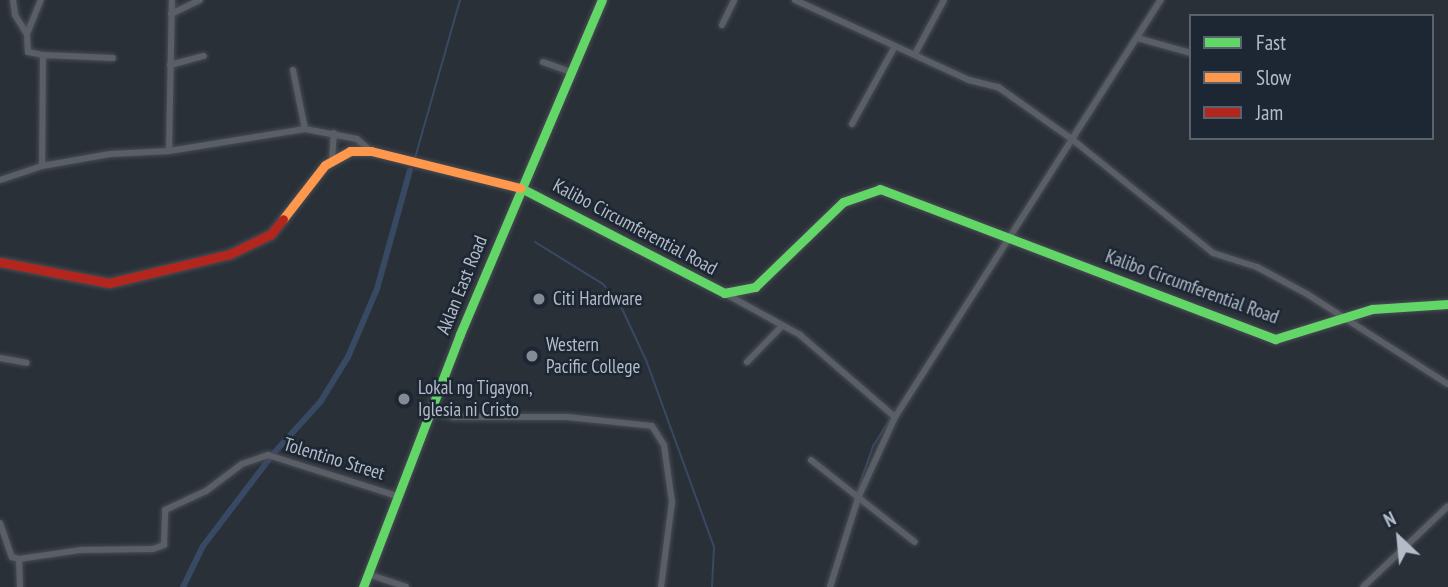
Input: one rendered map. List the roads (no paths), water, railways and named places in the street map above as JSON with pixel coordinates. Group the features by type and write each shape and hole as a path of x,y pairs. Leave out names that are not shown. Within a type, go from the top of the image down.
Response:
{"main road":[{"name":"Aklan East Road","path":"363,587 521,188 603,0"},
{"name":"Kalibo Circumferential Road","path":"332,160 350,151 371,151 521,188 724,293 755,287 843,202 880,189 1275,340 1372,309 1448,304"},
{"path":"0,261 93,283 110,283 230,254 253,246 278,227 332,160"}],"street":[{"path":"13,0 15,16 27,34"},
{"path":"41,0 27,34 28,52 113,58"},
{"path":"169,151 172,0"},
{"path":"171,14 200,0"},
{"path":"722,25 734,0"},
{"path":"795,0 894,48 915,54 969,80 998,87 1073,140 1213,253 1257,267 1448,384"},
{"path":"915,54 944,0"},
{"path":"830,587 858,498 895,417 1161,0"},
{"path":"1138,38 1189,52"},
{"path":"852,124 894,48"},
{"path":"42,166 43,55"},
{"path":"170,65 204,56"},
{"path":"543,62 570,72"},
{"path":"293,70 305,129"},
{"path":"0,180 42,166 110,154 169,151 305,129 334,133 363,142 371,151"},
{"path":"332,160 334,133"},
{"path":"724,293 782,326 895,417"},
{"path":"747,362 782,326"},
{"path":"0,358 27,363"},
{"path":"431,411 453,417 568,417 652,426 664,445 672,502 661,587"},
{"name":"Tolentino Street","path":"19,559 81,550 159,548 164,545 166,510 206,491 255,457 268,455 298,467 320,468 397,496"},
{"path":"811,460 915,542"},
{"path":"1363,587 1448,506"},
{"path":"0,523 7,533 12,556 19,559 20,587"},
{"path":"0,537 7,533"},
{"path":"368,574 406,587"}],"waterway":[{"path":"415,158 460,0"},
{"path":"1072,133 1157,0"},
{"path":"273,454 321,401 348,357 377,289 410,170"},
{"path":"535,242 603,284 623,311 646,360 714,547 712,587"},
{"path":"857,492 873,446 891,418"},
{"path":"183,587 203,546 270,458"}],"place":[{"name":"Citi Hardware","path":"539,299"},
{"name":"Western Pacific College","path":"532,356"},
{"name":"Lokal ng Tigayon, Iglesia ni Cristo","path":"404,399"}]}
